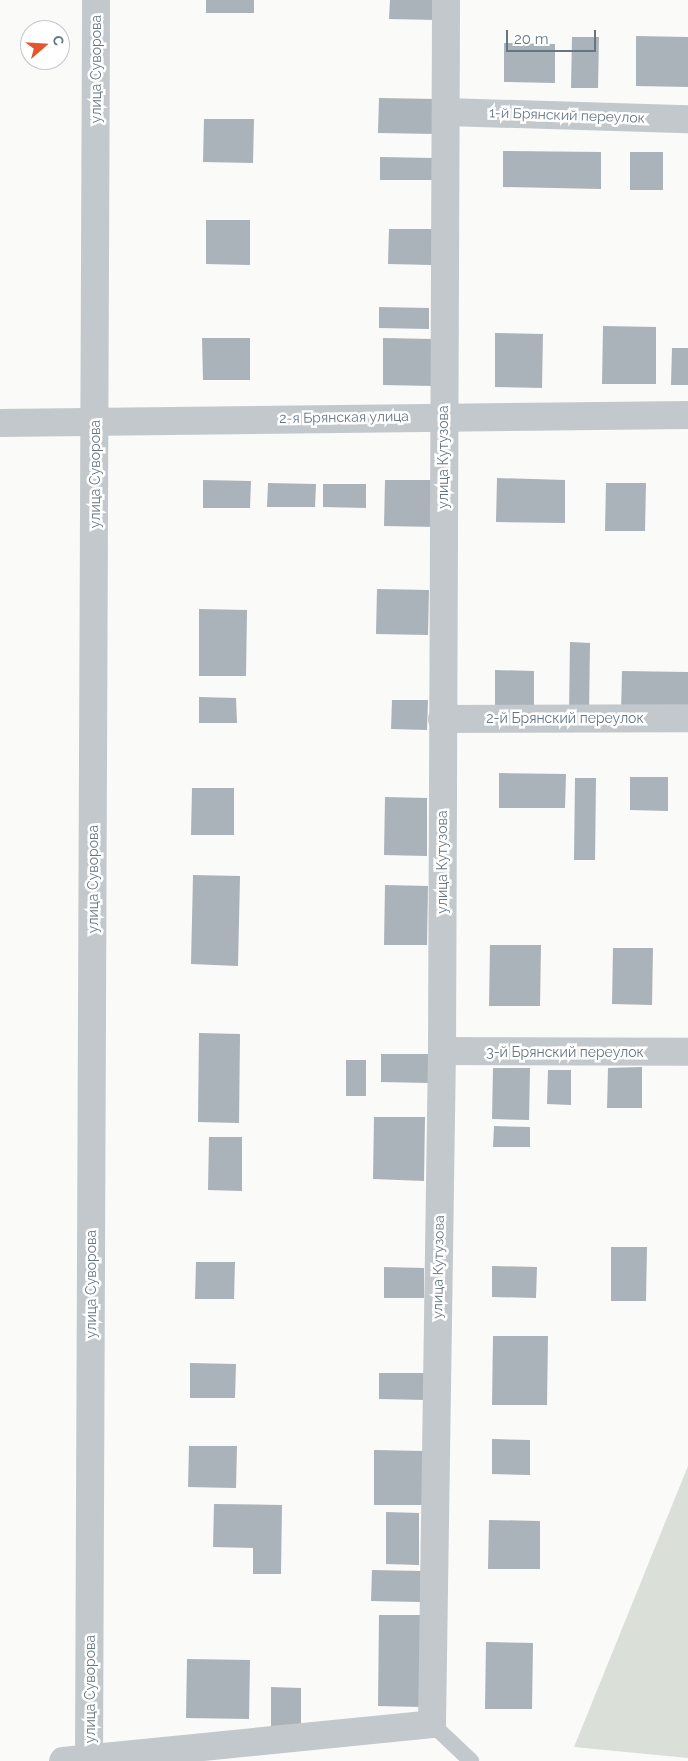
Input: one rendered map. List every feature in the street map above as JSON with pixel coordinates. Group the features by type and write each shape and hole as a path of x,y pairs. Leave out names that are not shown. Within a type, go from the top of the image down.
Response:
{"street":[{"name":"улица Суворова","path":"76,1760 95,421 96,0"},
{"name":"улица Кутузова","path":"432,1724 442,1051 442,415 446,0"},
{"name":"1-й Брянский переулок","path":"446,112 688,118"},
{"name":"2-я Брянская улица","path":"0,423 442,415 688,415"},
{"name":"2-й Брянский переулок","path":"442,719 688,718"},
{"name":"3-й Брянский переулок","path":"442,1051 688,1052"},
{"path":"76,1760 432,1724"}],"lane":[{"path":"432,1724 471,1761"}],"shaded area":[{"path":"688,1466 688,1758 574,1747"}],"building":[{"path":"206,0 254,0 254,13 206,13"},
{"path":"390,0 438,0 437,20 389,19"},
{"path":"636,36 688,37 688,87 636,86"},
{"path":"572,37 599,37 598,88 571,88"},
{"path":"504,43 555,44 555,83 504,82"},
{"path":"379,98 437,99 437,134 378,133"},
{"path":"204,119 254,119 253,163 203,162"},
{"path":"503,151 601,152 601,189 503,187"},
{"path":"630,152 663,152 663,190 630,190"},
{"path":"380,157 434,158 433,180 380,180"},
{"path":"206,220 250,220 250,265 206,264"},
{"path":"389,229 432,229 432,265 388,264"},
{"path":"379,307 429,308 429,329 379,328"},
{"path":"603,326 656,327 656,384 602,384"},
{"path":"495,333 543,334 542,388 495,387"},
{"path":"202,338 250,338 250,380 203,380"},
{"path":"383,338 433,339 433,386 383,385"},
{"path":"672,348 688,348 688,385 671,385"},
{"path":"497,478 565,480 565,523 496,522"},
{"path":"203,480 251,481 250,508 203,508"},
{"path":"385,480 436,480 436,527 384,526"},
{"path":"268,483 316,484 315,507 267,507"},
{"path":"606,483 646,483 645,531 605,531"},
{"path":"323,484 366,484 366,508 323,507"},
{"path":"377,589 429,590 428,635 376,634"},
{"path":"199,609 247,610 246,676 199,676"},
{"path":"570,642 590,643 589,714 569,714"},
{"path":"495,670 534,671 534,710 495,710"},
{"path":"622,671 688,672 688,714 621,714"},
{"path":"199,697 236,698 237,723 199,723"},
{"path":"392,700 428,700 427,730 391,729"},
{"path":"499,773 566,774 565,808 499,808"},
{"path":"630,777 668,777 668,811 630,810"},
{"path":"575,778 596,778 595,860 574,860"},
{"path":"192,788 234,788 234,835 191,835"},
{"path":"385,797 427,798 427,856 384,855"},
{"path":"193,875 240,876 238,966 191,964"},
{"path":"385,885 428,886 427,945 384,945"},
{"path":"490,945 541,945 540,1006 489,1006"},
{"path":"613,948 653,948 652,1005 612,1004"},
{"path":"199,1033 240,1034 239,1123 198,1122"},
{"path":"381,1054 428,1054 428,1083 381,1082"},
{"path":"346,1060 366,1060 366,1096 346,1096"},
{"path":"642,1067 642,1108 607,1108 608,1068"},
{"path":"493,1068 530,1068 529,1120 492,1119"},
{"path":"548,1070 571,1070 571,1105 547,1104"},
{"path":"374,1117 425,1117 424,1181 373,1179"},
{"path":"494,1126 530,1127 530,1147 493,1147"},
{"path":"209,1137 242,1137 242,1191 208,1190"},
{"path":"611,1247 647,1247 646,1301 611,1301"},
{"path":"196,1262 235,1262 234,1299 195,1299"},
{"path":"492,1266 537,1267 536,1298 492,1297"},
{"path":"384,1267 424,1268 424,1298 384,1298"},
{"path":"493,1336 548,1336 547,1405 492,1405"},
{"path":"190,1363 236,1364 235,1398 190,1398"},
{"path":"379,1373 427,1373 426,1400 379,1399"},
{"path":"492,1439 530,1440 530,1475 492,1474"},
{"path":"189,1446 237,1446 236,1488 188,1487"},
{"path":"374,1450 424,1451 423,1505 374,1505"},
{"path":"214,1504 282,1505 281,1574 253,1574 253,1548 213,1547"},
{"path":"386,1512 419,1513 419,1565 386,1564"},
{"path":"489,1520 540,1521 540,1569 488,1569"},
{"path":"372,1570 421,1571 420,1602 371,1601"},
{"path":"379,1615 421,1615 420,1707 378,1706"},
{"path":"486,1642 533,1643 532,1709 485,1709"},
{"path":"187,1659 250,1660 249,1719 186,1718"},
{"path":"271,1687 301,1688 301,1728 271,1727"}]}
